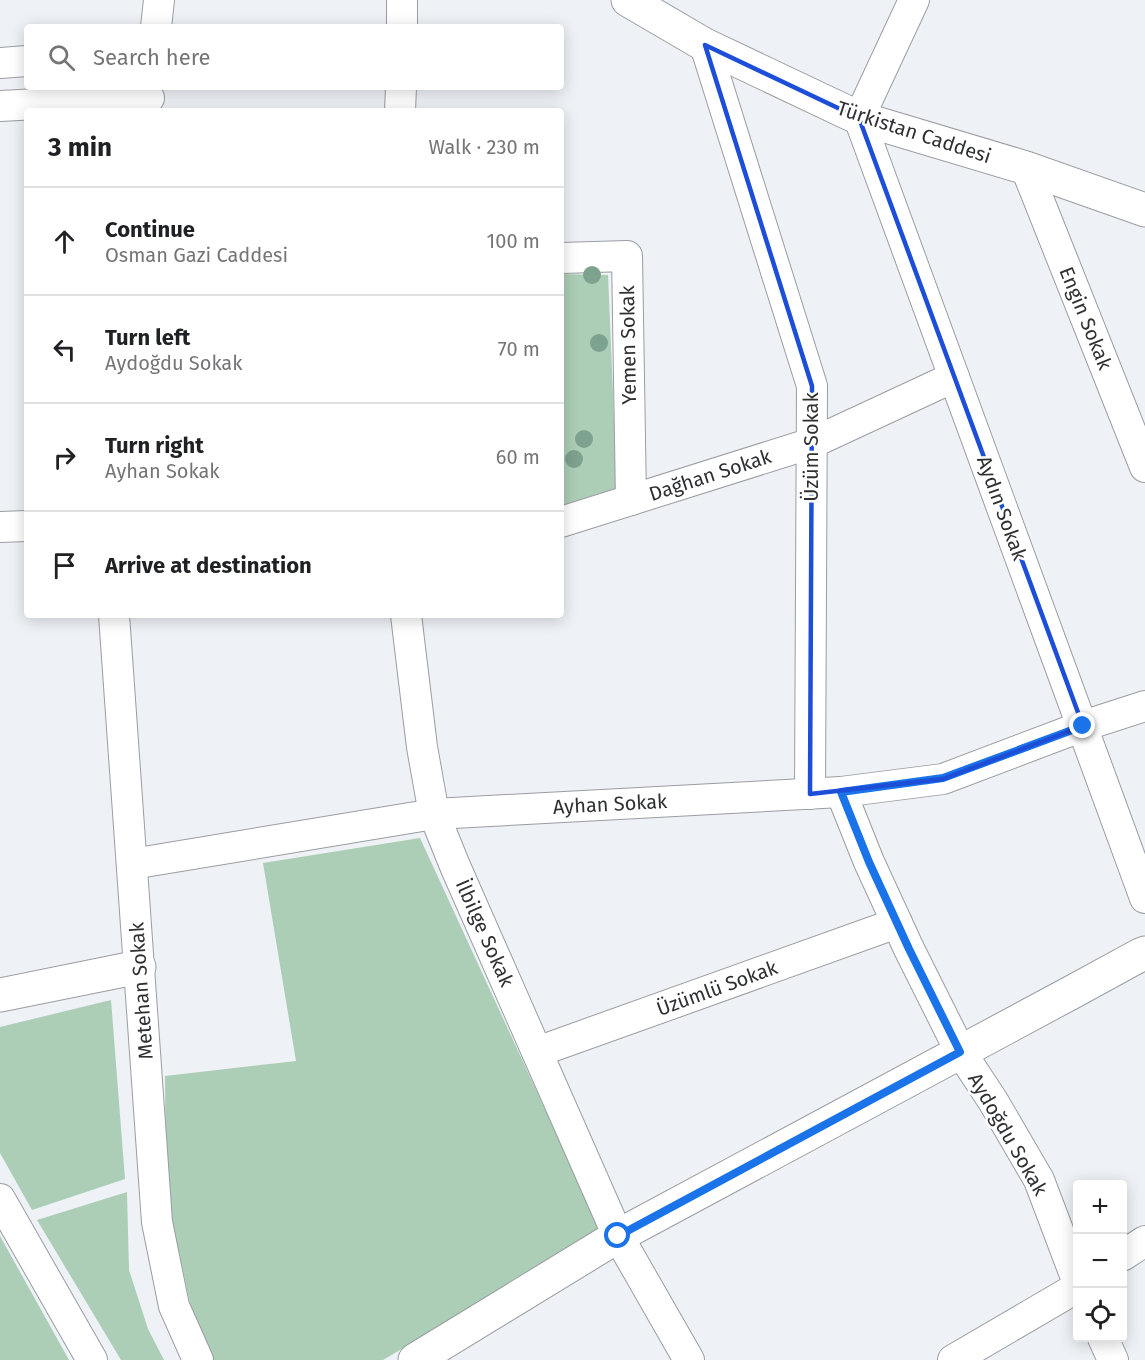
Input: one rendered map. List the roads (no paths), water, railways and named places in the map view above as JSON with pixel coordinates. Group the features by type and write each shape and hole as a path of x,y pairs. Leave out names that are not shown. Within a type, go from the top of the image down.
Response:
{"street":[{"path":"156,24 159,0"},
{"path":"402,0 402,24"},
{"name":"Türkistan Caddesi","path":"628,0 705,45 859,118 1026,168 1145,210"},
{"path":"859,118 914,0"},
{"name":"Üzüm Sokak","path":"705,45 812,386 810,794"},
{"path":"0,63 24,61"},
{"path":"400,108 401,90"},
{"path":"0,106 149,99"},
{"name":"Aydın Sokak","path":"859,118 1145,898"},
{"name":"Engin Sokak","path":"1026,168 1145,467"},
{"name":"Yemen Sokak","path":"564,258 627,256 631,500"},
{"name":"Dağhan Sokak","path":"564,521 812,443 954,377"},
{"path":"0,527 24,526"},
{"name":"Metehan Sokak","path":"114,618 157,1222 174,1306 198,1360"},
{"name":"İlbilge Sokak","path":"406,618 422,747 434,814 618,1236 689,1360"},
{"name":"Ayhan Sokak","path":"132,864 434,814 841,792 943,778 1145,705"},
{"name":"Aydoğdu Sokak","path":"841,792 869,862 960,1052 993,1101 1039,1180 1073,1274"},
{"name":"Üzümlü Sokak","path":"537,1052 897,923"},
{"path":"415,1360 618,1236 1145,953"},
{"path":"0,995 139,967"},
{"path":"0,1199 92,1360"},
{"path":"1127,1253 1145,1241"},
{"path":"953,1360 1073,1287"},
{"path":"1105,1342 1113,1360"}]}
